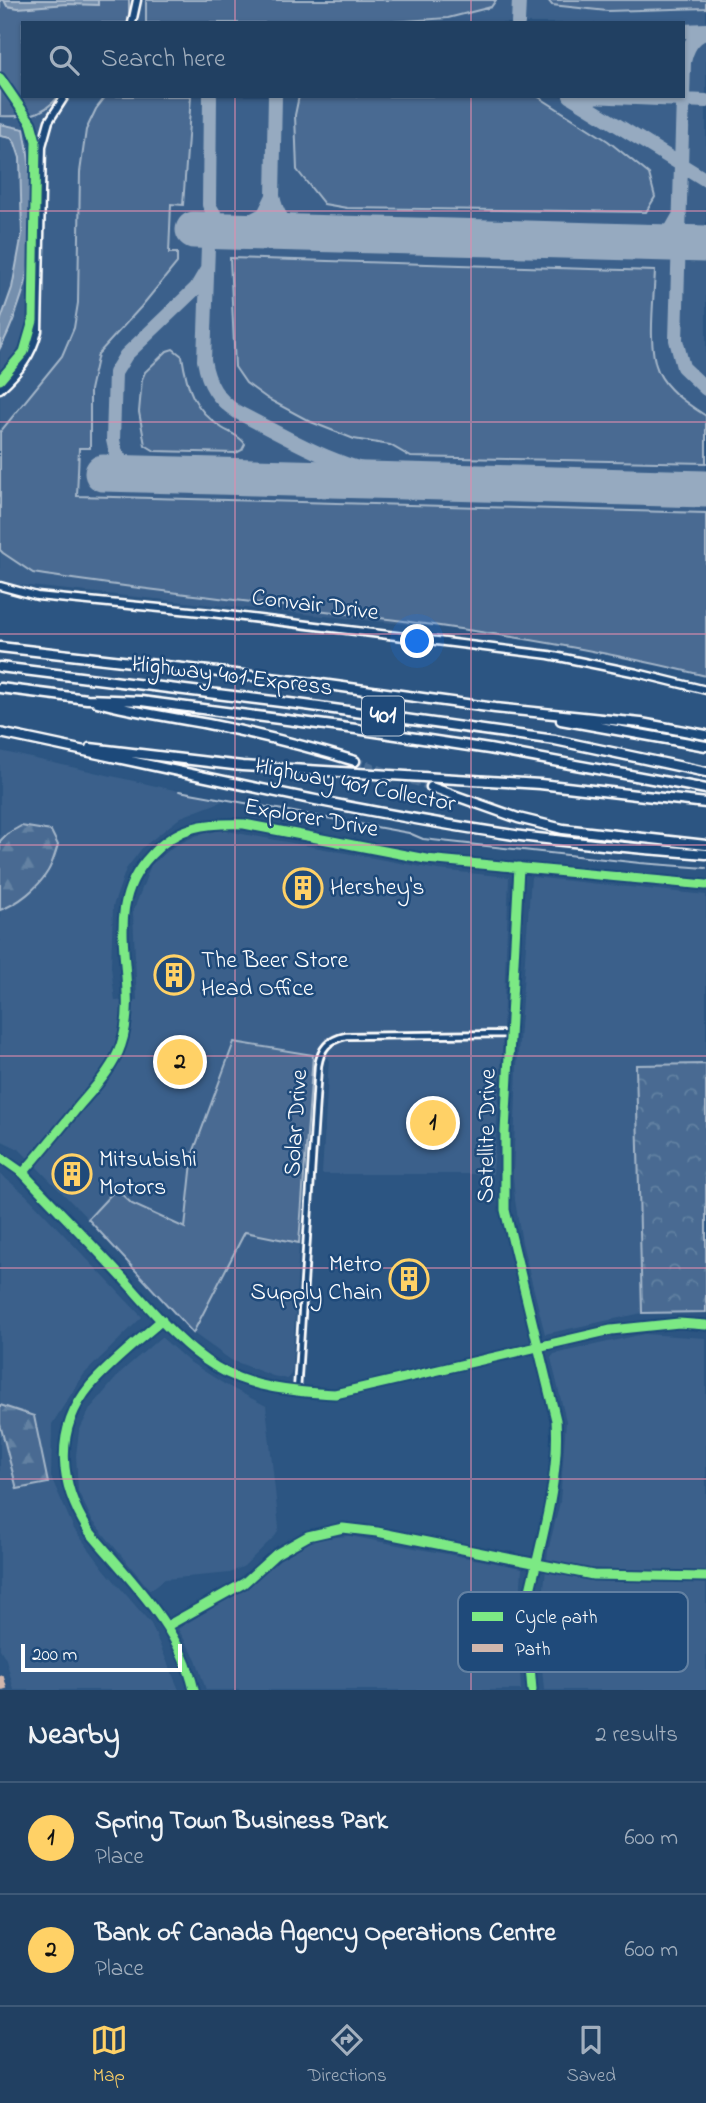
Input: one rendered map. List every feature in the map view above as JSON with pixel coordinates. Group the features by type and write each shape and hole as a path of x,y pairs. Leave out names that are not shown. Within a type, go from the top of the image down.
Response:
{"highway":[{"name":"401","path":"0,647 314,683 495,708 641,723 706,735"},
{"name":"Highway 401 Express","path":"0,667 555,740 706,772"},
{"name":"Highway 401 Express","path":"0,688 87,699 141,701 436,741 608,769 706,789"},
{"path":"87,699 131,711 209,724 305,746 355,761"},
{"path":"495,708 706,746"},
{"name":"Highway 401 Collector","path":"0,733 384,813 521,836 706,854"},
{"path":"45,742 242,766 540,784 706,803"},
{"path":"431,787 518,818 563,829 706,845"}],"street":[{"path":"132,21 137,0"},
{"path":"0,389 25,363 38,331 42,146 50,121 64,98"},
{"name":"Convair Drive","path":"0,586 49,597 211,613 550,655 627,670 706,690"},
{"name":"Explorer Drive","path":"23,1173 102,1078 120,1048 126,1015 122,919 135,874 167,839 199,825 244,824 426,859 706,885"},
{"name":"Satellite Drive","path":"519,867 504,1162 505,1210 557,1433 557,1463 531,1592"},
{"name":"Solar Drive","path":"297,1392 319,1061 323,1049 331,1040 346,1036 510,1034"},
{"path":"0,1157 23,1173 194,1351 217,1368 259,1384 297,1392 335,1394 611,1330 640,1326 706,1325"},
{"path":"162,1320 89,1388 70,1422 64,1463 66,1485 78,1514 167,1626 187,1666 194,1690"},
{"path":"167,1626 244,1583 290,1545 334,1529 377,1532 608,1577 706,1577"},
{"name":"Satellite Drive","path":"530,1672 532,1690"}],"shaded area":[{"path":"0,0 706,0 706,655 0,583"},
{"path":"4,0 98,0 98,5 67,4 18,8 7,6"},
{"path":"0,124 24,129 31,179 32,215 27,275 13,320 0,348 0,322 12,288 22,234 20,158 11,138 0,136"},
{"path":"0,751 223,801 181,817 143,847 126,869 113,906 111,967 115,1001 137,1000 133,912 151,865 173,847 195,836 221,830 438,870 509,877 502,1051 493,1174 322,1174 329,1058 234,1042 193,1153 185,1229 132,1204 116,1189 88,1219 19,1149 0,1140 0,910 11,907 31,891 48,872 7,834 0,841"},
{"path":"531,877 706,895 706,1064 636,1065 642,1313 545,1334 522,1243 513,1175 517,1068"},
{"path":"0,1174 26,1195 142,1317 84,1374 52,1424 51,1477 74,1529 151,1624 179,1690 14,1690 6,1659 0,1649"},
{"path":"245,1232 299,1243 292,1369 287,1379 231,1360 193,1333"},
{"path":"644,1334 706,1338 706,1690 544,1690 542,1672 688,1672 688,1592 544,1592 548,1551 560,1502 566,1421 551,1358 554,1354"},
{"path":"161,1337 188,1361 266,1406 279,1528 276,1535 244,1566 230,1573 165,1579 150,1590 92,1520 78,1491 76,1455 79,1431 90,1409 122,1371"},
{"path":"349,1536 522,1568 521,1592 458,1592 458,1672 520,1672 521,1690 206,1690 196,1659 178,1629 239,1591 292,1549 314,1539"}],"green space":[{"path":"0,0 129,0 129,21 21,21 21,98 57,98 39,112 0,116"},
{"path":"146,0 496,0 491,7 448,18 405,21 146,21"},
{"path":"548,0 706,0 706,8 607,11 552,5"},
{"path":"104,98 191,98 183,205 171,204 169,253 177,253 177,263 98,354 90,390 90,448 79,448 77,496 706,513 706,676 543,642 460,629 33,573 3,553 0,550 0,432 62,356 74,328 78,303 80,172 86,130"},
{"path":"299,98 540,98 608,141 649,174 655,197 646,212 347,208 324,204 297,170 295,115"},
{"path":"230,258 655,271 652,322 655,361 658,371 672,391 706,416 706,463 411,457 390,445 354,439 311,422 268,399 246,383 235,367"},
{"path":"173,349 182,356 189,388 198,405 212,421 243,441 245,444 242,450 236,453 155,451 145,445 139,412 142,379 145,372 167,351"},
{"path":"21,826 51,831 58,845 50,868 39,883 20,900 0,910 0,841"},
{"path":"234,1042 313,1055 299,1243 245,1232 193,1333 88,1219 116,1189 132,1204 185,1228 193,1153"},
{"path":"706,1064 706,1312 642,1313 636,1065"},
{"path":"0,1405 34,1416 48,1483 17,1489 0,1424"}],"waterway":[{"path":"179,791 409,833 423,839 706,868"}],"taxiway":[{"path":"518,21 519,0"},
{"path":"685,31 706,30"},
{"path":"685,59 691,44 706,32"},
{"path":"210,98 209,205 218,220 231,229"},
{"path":"275,98 273,196 282,219 303,233"},
{"path":"573,98 706,180"},
{"path":"636,98 706,101"},
{"path":"683,98 676,340 683,367 706,389"},
{"path":"273,196 264,214 245,224 225,225 218,230 208,247 204,360 211,384 224,402 237,412 318,453 366,470 426,481"},
{"path":"651,242 671,230 679,216"},
{"path":"152,474 124,464 116,453 113,440 115,373 126,355 196,288 206,271"}],"runway":[{"path":"194,230 706,244"},
{"path":"103,473 706,489"}],"tunnel":[{"path":"355,761 431,787"}],"marked path":[{"path":"0,1676 4,1690"}],"cycle path":[{"path":"0,78 31,123 36,141 33,321 24,352 0,380"},
{"path":"23,1173 102,1078 118,1054 126,1021 123,923 126,900 135,877 151,855 182,832 205,825 244,824 426,859 706,885"},
{"path":"519,867 505,1132 505,1210 556,1420 552,1488 530,1592"},
{"path":"0,1157 23,1173 164,1324 189,1347 229,1374 258,1384 335,1394 611,1330 679,1323 706,1325"},
{"path":"162,1320 90,1386 70,1421 64,1458 71,1495 89,1531 165,1625 187,1667 194,1690"},
{"path":"167,1626 244,1583 276,1554 308,1536 343,1528 377,1532 593,1575 706,1577"},
{"path":"530,1672 532,1690"}],"place":[{"name":"Hershey's","path":"303,888"},
{"name":"The Beer Store Head Office","path":"174,975"},
{"name":"Bank of Canada Agency Operations Centre","path":"180,1062"},
{"name":"Spring Town Business Park","path":"433,1123"},
{"name":"Mitsubishi Motors","path":"72,1174"},
{"name":"Metro Supply Chain","path":"409,1279"}]}
